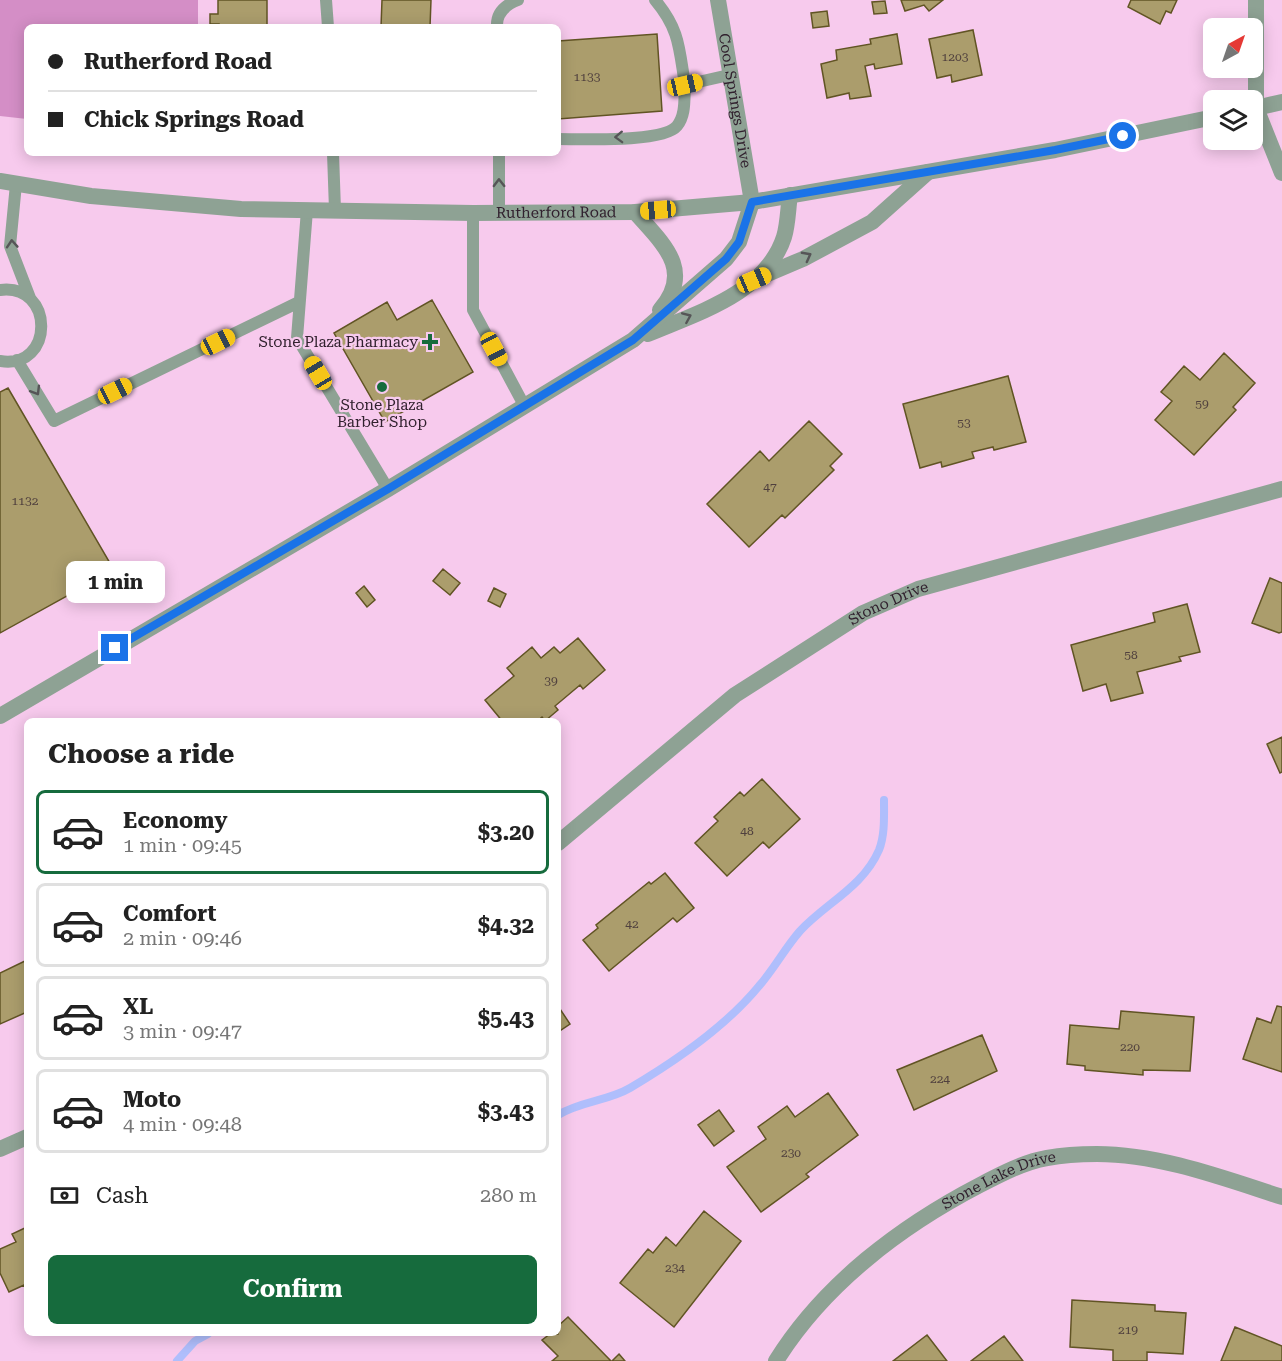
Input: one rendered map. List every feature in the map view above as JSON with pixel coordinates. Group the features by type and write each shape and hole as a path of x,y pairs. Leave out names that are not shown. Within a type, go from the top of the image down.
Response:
{"street":[{"name":"Cool Springs Drive","path":"718,0 752,202"},
{"path":"1254,90 1256,0"},
{"path":"1263,106 1282,102"},
{"name":"Rutherford Road","path":"8,182 125,199 241,209 473,213 635,212 752,202 1055,150 1203,119"},
{"path":"1263,129 1282,173"},
{"path":"0,716 388,489 633,340 724,302 754,280 802,259 872,222 929,171"},
{"path":"754,280 778,250 785,235 790,195"},
{"path":"633,340 726,259 739,242 752,202"},
{"path":"633,340 671,297 676,272 670,253 635,212"},
{"name":"Stono Drive","path":"561,840 735,695 863,613 918,589 1282,489"},
{"path":"0,1149 24,1138"},
{"name":"Stone Lake Drive","path":"776,1361 827,1296 890,1241 954,1198 1005,1172 1046,1158 1097,1154 1137,1157 1212,1174 1282,1197"}],"lane":[{"path":"326,0 328,24"},
{"path":"497,24 496,18 508,4 518,0"},
{"path":"561,139 660,136 676,128 683,116 685,85 677,34 671,19 655,0"},
{"path":"685,85 729,75"},
{"path":"333,156 335,210"},
{"path":"499,156 500,213"},
{"path":"0,361 17,360 27,356 40,339 41,317 19,276 10,246 8,182"},
{"path":"307,210 297,338 388,489"},
{"path":"473,213 472,310 525,407"},
{"path":"0,290 20,292 30,299"},
{"path":"17,360 54,421 299,302"}],"shaded area":[{"path":"0,0 198,0 198,24 24,24 24,119 0,116"}],"building":[{"path":"218,0 267,0 267,24 210,24 210,14 218,14"},
{"path":"382,0 431,0 430,24 381,24"},
{"path":"901,0 943,0 929,11 924,5 905,11"},
{"path":"1131,0 1177,0 1171,13 1166,11 1160,24 1128,7"},
{"path":"885,1 887,13 874,14 872,2"},
{"path":"827,11 829,26 813,28 811,13"},
{"path":"973,30 982,75 952,82 951,75 937,78 929,39"},
{"path":"657,34 662,111 561,119 561,41"},
{"path":"897,34 902,64 875,69 874,64 865,66 871,96 850,99 849,93 827,98 821,64 837,60 836,50 871,44 870,39"},
{"path":"432,300 473,372 385,422 334,333 387,302 397,320"},
{"path":"1224,353 1255,383 1233,407 1236,410 1194,455 1155,420 1172,401 1161,392 1184,366 1200,380"},
{"path":"1008,376 1026,442 994,450 993,447 972,452 974,458 942,467 941,462 920,468 903,404"},
{"path":"8,388 114,570 0,633 0,392"},
{"path":"809,421 842,454 830,466 834,470 785,518 782,515 749,547 707,504 760,451 769,461"},
{"path":"443,569 460,583 450,595 433,581"},
{"path":"1270,578 1282,583 1282,632 1279,633 1252,623"},
{"path":"364,586 375,600 367,607 356,593"},
{"path":"494,588 506,594 500,607 488,601"},
{"path":"1187,604 1200,652 1179,657 1181,661 1137,672 1143,693 1111,701 1106,684 1083,691 1071,645 1155,622 1153,613"},
{"path":"578,638 605,670 583,689 580,685 555,706 558,710 549,718 500,718 485,700 514,676 507,668 532,647 541,658 554,647 560,653"},
{"path":"1282,737 1282,772 1280,773 1267,744"},
{"path":"762,779 800,819 769,848 763,842 727,876 695,843 718,821 714,817 740,792 744,796"},
{"path":"665,873 694,908 677,922 673,918 609,971 583,940 598,928 596,925 649,882 651,884"},
{"path":"24,961 24,1013 0,1024 0,973"},
{"path":"1277,1006 1282,1007 1282,1072 1243,1059 1257,1018 1271,1023"},
{"path":"561,1010 570,1024 561,1030"},
{"path":"1121,1011 1194,1017 1190,1071 1143,1070 1143,1075 1085,1070 1085,1066 1067,1064 1070,1025 1119,1029"},
{"path":"982,1035 997,1071 914,1110 897,1070"},
{"path":"828,1093 858,1135 806,1174 809,1177 761,1212 727,1167 766,1139 758,1127 787,1106 795,1117"},
{"path":"719,1110 734,1131 714,1146 698,1125"},
{"path":"704,1211 741,1241 674,1327 620,1283 648,1249 653,1253 666,1237 676,1246"},
{"path":"24,1228 24,1285 9,1292 0,1273 0,1249 16,1242 12,1234"},
{"path":"1072,1300 1155,1305 1155,1311 1186,1313 1183,1354 1147,1352 1147,1361 1113,1361 1113,1350 1070,1347"},
{"path":"568,1317 611,1361 552,1361 558,1356 542,1340 547,1336 561,1336 561,1323"},
{"path":"1235,1327 1282,1346 1282,1361 1221,1361"},
{"path":"927,1335 947,1361 893,1361"},
{"path":"1004,1336 1023,1361 971,1361"},
{"path":"619,1354 625,1361 612,1361"}],"waterway":[{"path":"561,1113 630,1088 682,1055 732,1015 764,979 800,931 854,885 872,863 882,838 884,800"},
{"path":"177,1361 195,1341 204,1336"}],"place":[{"name":"Stone Plaza Pharmacy","path":"430,342"},
{"name":"Stone Plaza Barber Shop","path":"382,387"}],"route":[{"path":"115,648 388,489 633,340 726,259 739,242 752,202 1055,150 1123,136"}]}
